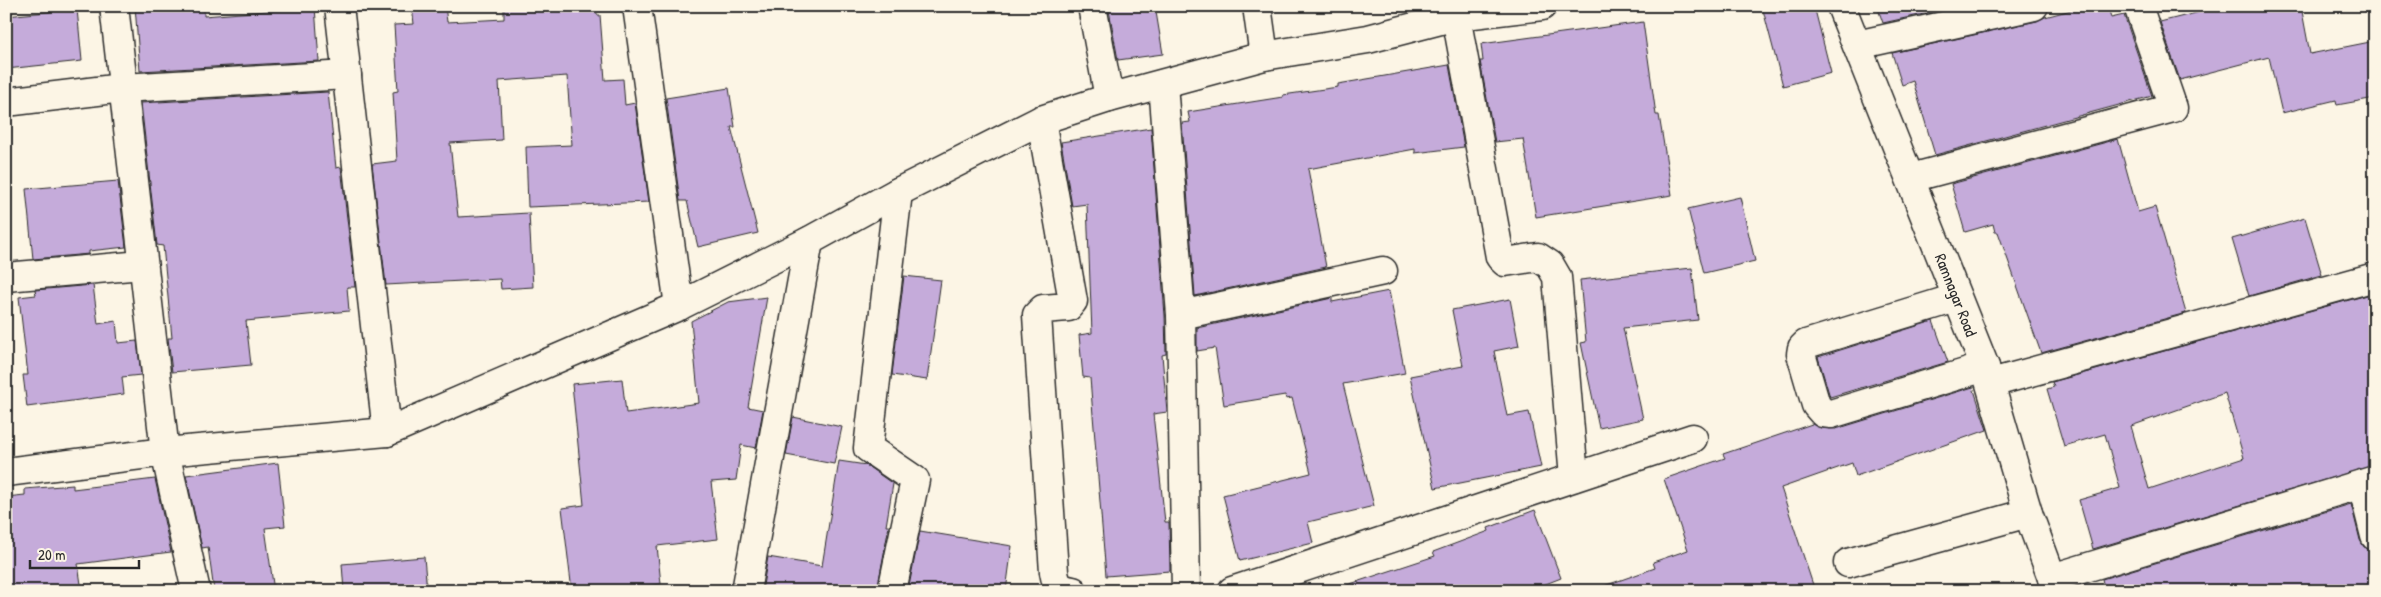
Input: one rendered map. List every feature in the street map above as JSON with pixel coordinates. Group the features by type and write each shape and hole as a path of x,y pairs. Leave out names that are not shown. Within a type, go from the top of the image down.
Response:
{"street":[{"path":"114,6 142,265 165,452 196,591"},
{"path":"340,6 387,432"},
{"path":"637,6 678,306"},
{"path":"1092,6 1109,98"},
{"path":"1257,6 1264,56"},
{"path":"6,472 165,452 387,432 678,306 809,241 898,192 1041,120 1109,98 1264,56 1368,39 1456,16 1542,6"},
{"name":"Ramnagar Road","path":"1841,6 1988,375 2028,513 2054,584"},
{"path":"1857,45 2034,6"},
{"path":"1911,178 2173,108 2138,6"},
{"path":"1456,16 1500,257 1505,262 1538,257 1550,265 1557,277 1574,478"},
{"path":"6,102 122,88 347,75"},
{"path":"1162,84 1182,315 1186,591"},
{"path":"1041,120 1074,301 1068,307 1043,309 1037,315 1055,582 1062,589 1073,591"},
{"path":"892,591 915,480 868,448 898,192"},
{"path":"746,591 809,241"},
{"path":"6,277 142,265"},
{"path":"1182,315 1383,271"},
{"path":"1956,298 1806,344 1802,348 1801,354 1816,405 1823,413 1831,414 2375,277"},
{"path":"1232,591 1692,438"},
{"path":"2054,584 2368,482 2375,536"},
{"path":"1848,563 2028,513"}],"building":[{"path":"135,6 204,6 204,16 315,7 319,61 140,71"},
{"path":"412,6 445,6 447,22 504,19 504,6 597,6 597,15 600,15 605,80 623,79 625,105 635,103 649,202 528,207 526,147 572,145 567,76 499,81 502,140 450,143 458,217 529,213 533,287 501,289 500,279 386,285 372,164 397,161 393,92 398,91 394,25 414,24"},
{"path":"1130,6 1155,6 1163,54 1118,60 1109,10"},
{"path":"1762,6 1814,6 1831,73 1783,86"},
{"path":"1877,6 1960,6 1883,23"},
{"path":"2086,6 2108,6 2111,18 2124,15 2152,96 1935,155 1913,81 1902,85 1892,53 2037,21"},
{"path":"2224,6 2301,6 2310,54 2375,41 2375,98 2337,105 2336,100 2282,113 2269,57 2180,80 2160,22"},
{"path":"77,9 82,61 6,69 6,16"},
{"path":"1643,22 1656,115 1659,115 1672,195 1536,217 1523,139 1495,142 1480,61 1483,61 1481,44"},
{"path":"1449,65 1464,147 1415,153 1415,149 1308,169 1326,267 1195,296 1182,123 1190,122 1188,112 1283,97 1283,95 1338,87 1338,84"},
{"path":"729,88 735,127 731,127 758,233 698,247 687,201 680,201 666,98"},
{"path":"328,92 336,168 341,167 355,287 347,287 349,311 246,321 251,365 172,372 168,338 172,338 163,246 157,245 141,103"},
{"path":"1151,128 1165,316 1166,354 1162,355 1167,412 1153,414 1165,522 1169,522 1170,571 1106,576 1090,378 1083,377 1079,335 1092,333 1087,204 1072,206 1061,142"},
{"path":"2118,139 2138,212 2155,207 2186,313 2041,353 1998,232 1995,232 1993,224 1965,232 1951,184"},
{"path":"118,181 126,247 89,251 89,254 33,259 26,189"},
{"path":"1740,197 1755,261 1704,273 1688,209"},
{"path":"2305,218 2322,275 2249,296 2232,239"},
{"path":"1692,268 1698,320 1623,328 1643,419 1599,428 1581,343 1586,342 1580,280"},
{"path":"904,276 941,280 927,380 892,375"},
{"path":"93,285 98,324 116,321 118,343 137,341 141,375 122,377 124,394 27,407 23,375 28,375 19,297 36,295 35,290"},
{"path":"1389,291 1405,373 1343,384 1374,506 1308,522 1313,543 1240,561 1223,495 1311,473 1292,398 1286,399 1285,395 1224,405 1215,348 1197,351 1197,328 1332,298 1332,302"},
{"path":"2371,294 2375,306 2375,465 2093,549 2079,500 2120,488 2105,434 2064,446 2047,389 2054,387 2052,382","holes":["2225,393 2244,458 2149,489 2131,426"]},
{"path":"767,297 748,407 763,410 756,448 741,445 736,480 711,482 718,539 657,546 661,584 601,591 572,591 562,508 584,505 572,384 622,379 626,413 699,403 691,321 728,302"},
{"path":"1510,299 1519,346 1494,351 1507,416 1529,412 1541,467 1435,488 1410,376 1463,366 1452,310"},
{"path":"1933,321 1948,362 1830,397 1818,357"},
{"path":"1973,387 1987,430 1856,476 1852,463 1781,488 1815,591 1605,591 1604,586 1655,568 1653,562 1688,550 1664,479 1725,458 1723,454 1812,424 1821,428 1836,429"},
{"path":"793,417 842,427 834,464 786,455"},
{"path":"839,461 866,465 893,484 886,526 889,526 877,591 762,591 768,557 822,566"},
{"path":"278,463 285,526 265,528 274,591 214,591 208,547 202,548 186,475"},
{"path":"155,479 171,552 78,564 82,591 10,591 6,562 6,497 25,495 25,489 73,485 73,489"},
{"path":"2351,504 2360,540 2364,547 2375,551 2375,591 2105,591 2102,579"},
{"path":"1535,510 1561,578 1528,591 1348,591 1347,585 1435,556 1433,552 1489,531 1488,528"},
{"path":"920,531 1012,546 1006,591 951,584 950,591 908,591"},
{"path":"424,557 427,591 344,591 342,564"}]}
